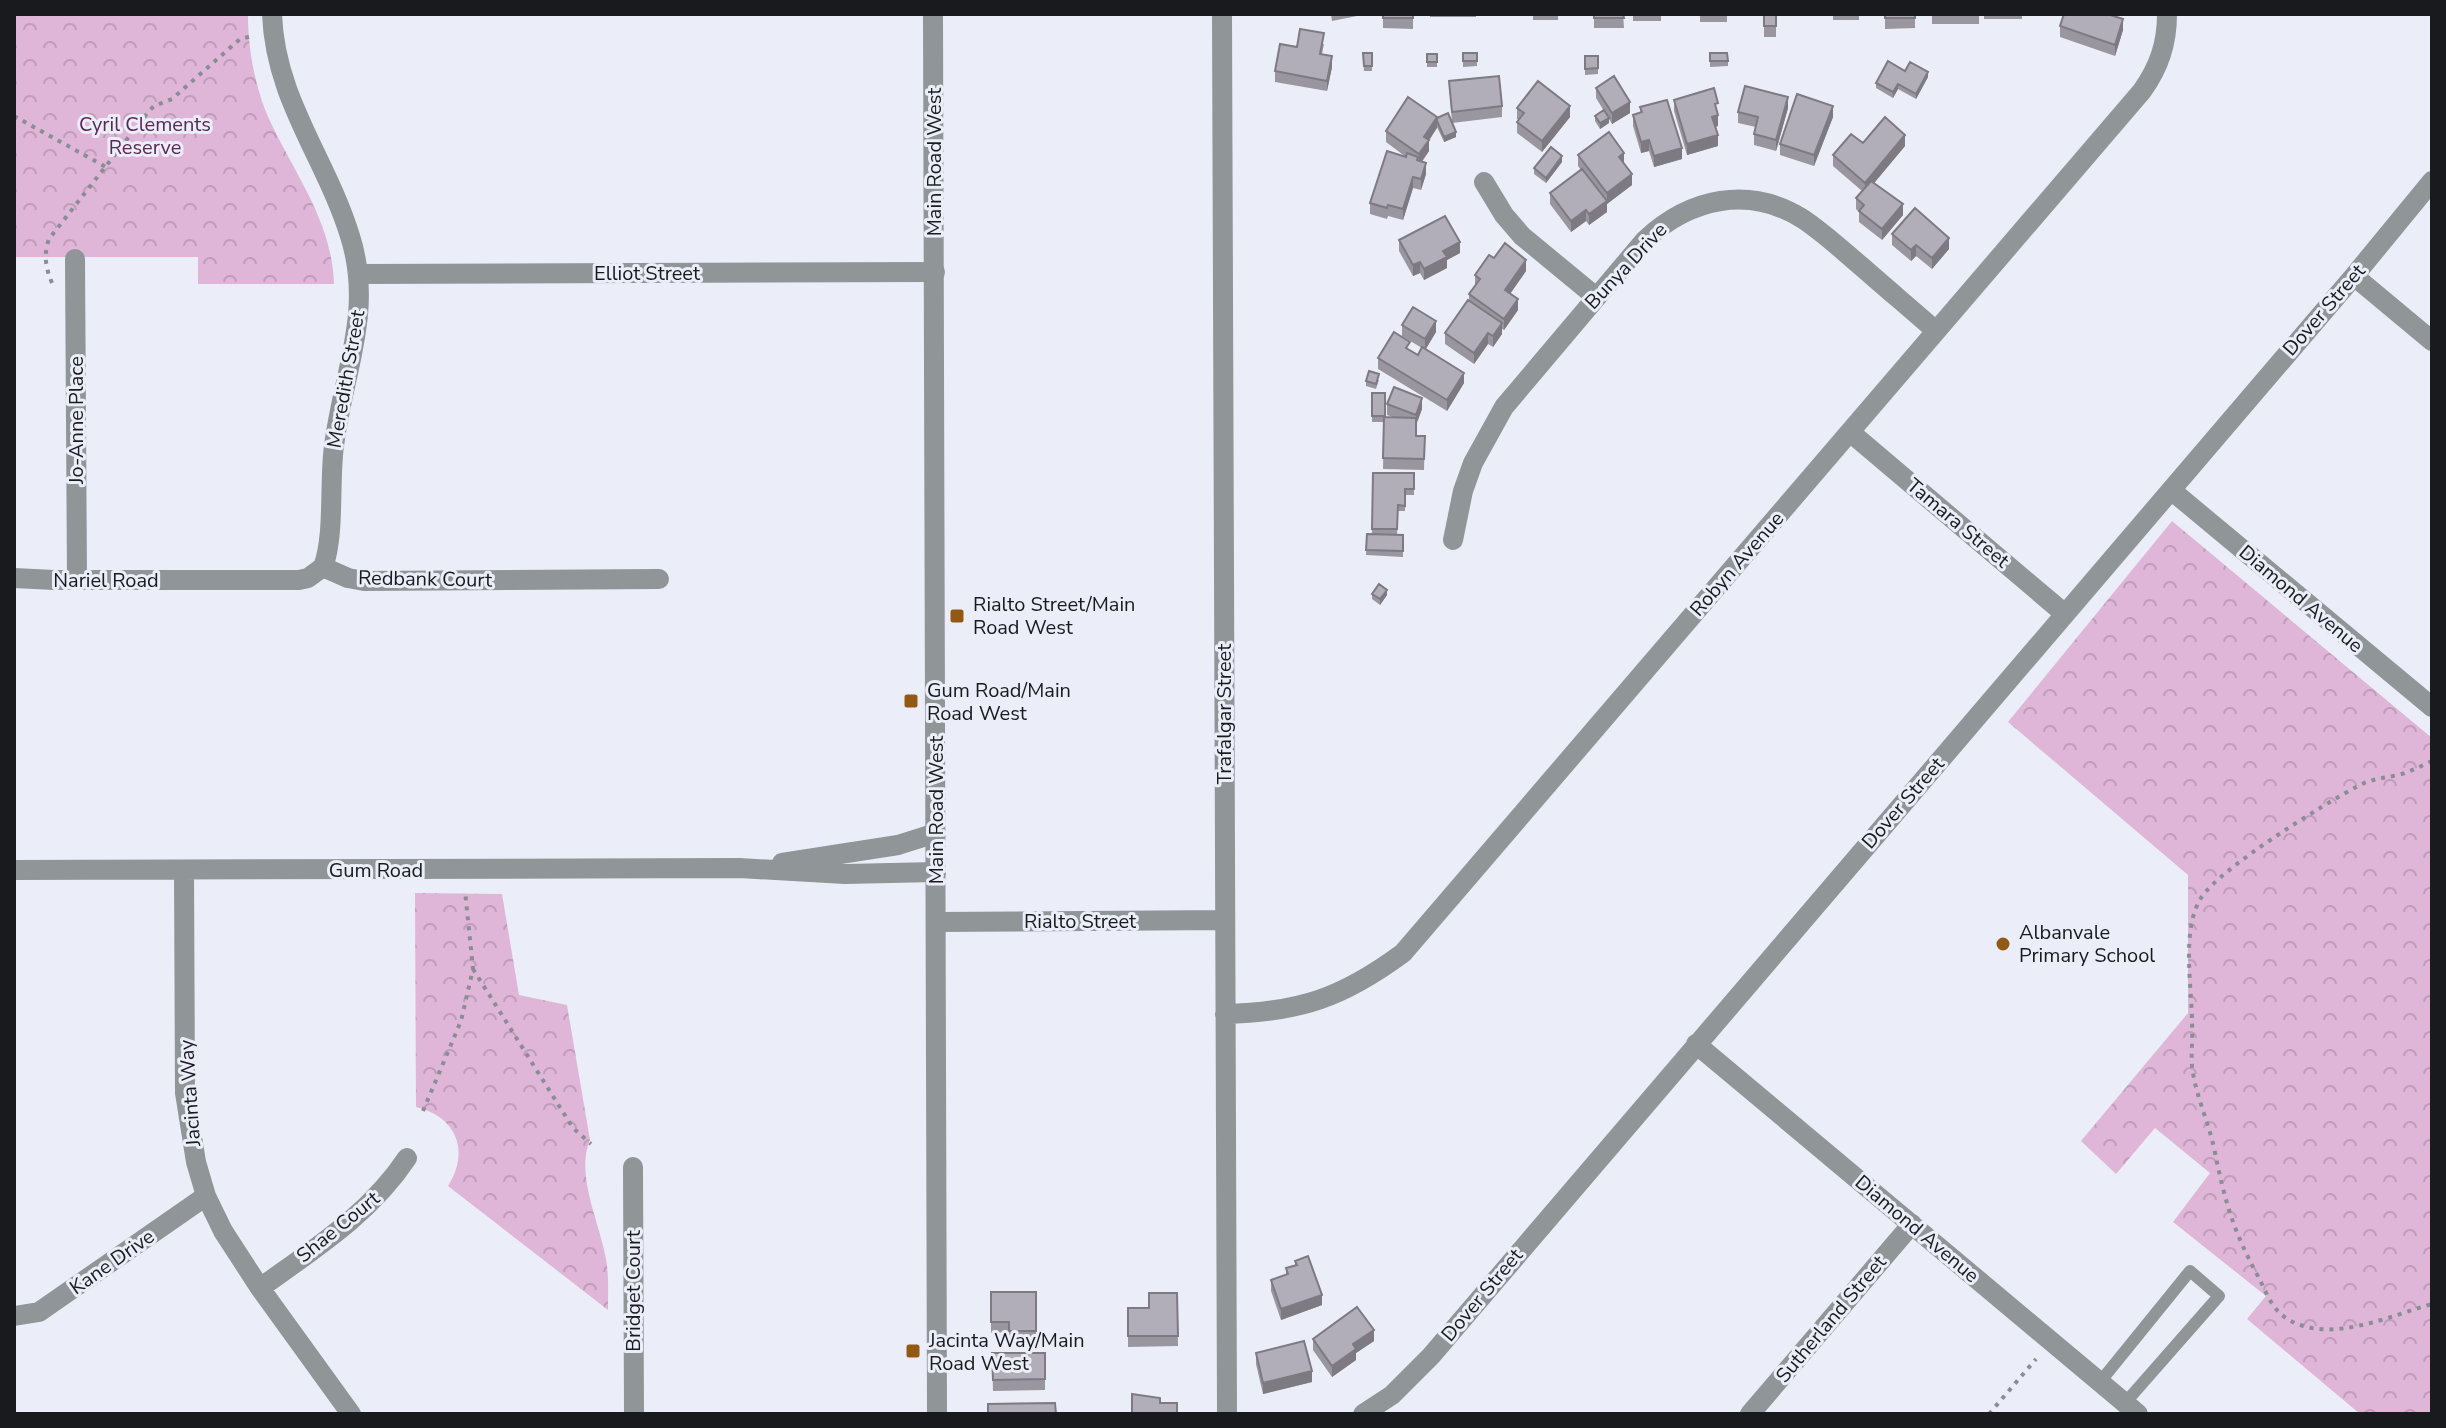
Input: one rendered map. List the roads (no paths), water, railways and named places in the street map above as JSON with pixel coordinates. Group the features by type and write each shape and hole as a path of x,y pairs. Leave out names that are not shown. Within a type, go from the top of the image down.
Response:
{"street":[{"name":"Main Road West","path":"933,14 937,1414"},
{"name":"Trafalgar Street","path":"1222,14 1227,1414"},
{"name":"Robyn Avenue","path":"1225,1014 1293,1008 1324,999 1354,986 1403,953 2148,82 2163,52 2167,14"},
{"name":"Meredith Street","path":"273,24 287,95 342,213 359,274 358,327 334,445 329,543 323,567"},
{"name":"Dover Street","path":"1363,1414 1392,1395 1431,1356 2432,181"},
{"path":"1484,182 1504,215 1522,236 1596,297"},
{"name":"Bunya Drive","path":"1453,540 1463,491 1487,435 1504,407 1645,240 1665,221 1688,209 1711,202 1758,201 1780,207 1803,219 1936,331"},
{"name":"Jo-Anne Place","path":"75,259 77,580"},
{"name":"Elliot Street","path":"359,274 935,272"},
{"path":"2354,276 2432,341"},
{"name":"Tamara Street","path":"1850,432 2065,614"},
{"name":"Diamond Avenue","path":"2171,490 2432,707"},
{"name":"Nariel Road","path":"14,578 299,580 308,578 323,567"},
{"name":"Redbank Court","path":"323,567 364,581 659,579"},
{"name":"Gum Road","path":"739,868 898,845 936,833"},
{"name":"Gum Road","path":"14,870 739,868 845,874 936,872"},
{"name":"Jacinta Way","path":"184,870 185,1093 196,1162 206,1196 223,1231 344,1412"},
{"name":"Rialto Street","path":"936,922 1224,920"},
{"name":"Diamond Avenue","path":"1696,1044 2132,1409"},
{"name":"Shae Court","path":"260,1288 357,1216 389,1185 407,1158"},
{"name":"Bridget Court","path":"633,1167 634,1414"},
{"name":"Kane Drive","path":"14,1316 39,1312 206,1196"},
{"name":"Sutherland Street","path":"1750,1414 1912,1224"}],"lane":[{"path":"2100,1382 2190,1271 2219,1296 2132,1409"}],"place":[{"name":"Rialto Street/Main Road West","path":"957,616"},
{"name":"Gum Road/Main Road West","path":"911,701"},
{"name":"Albanvale Primary School","path":"2003,944"},
{"name":"Jacinta Way/Main Road West","path":"913,1351"}],"park label":[{"name":"Cyril Clements Reserve","path":"145,136"}]}
